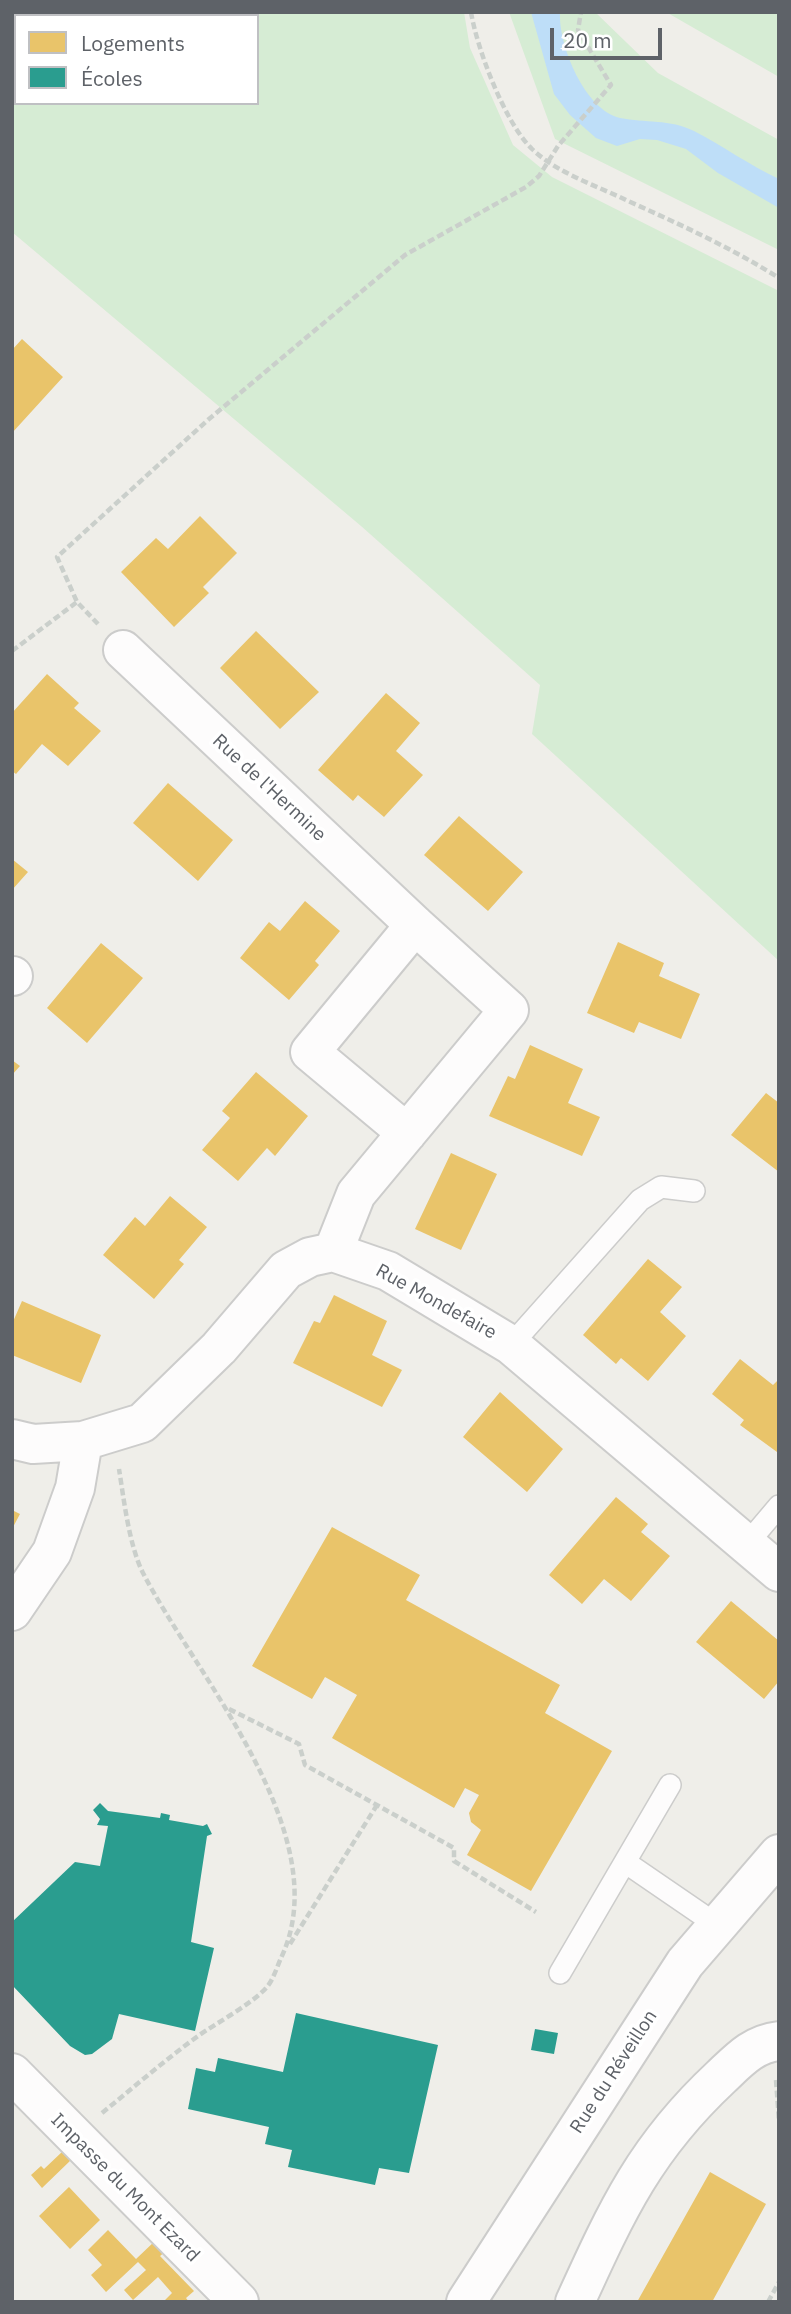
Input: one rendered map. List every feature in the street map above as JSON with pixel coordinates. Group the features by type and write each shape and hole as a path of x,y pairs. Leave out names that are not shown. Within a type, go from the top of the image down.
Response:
{"street":[{"name":"Rue de l'Hermine","path":"123,650 509,1010 356,1194 333,1252"},
{"path":"407,1133 310,1052 415,925"},
{"path":"12,1439 33,1444 97,1438 142,1423 219,1348 286,1269 310,1257 333,1252"},
{"name":"Rue Mondefaire","path":"333,1252 388,1271 511,1345 779,1572"},
{"path":"12,1611 52,1552 75,1488 97,1438"},
{"name":"Rue du Réveillon","path":"466,2302 685,1963 779,1854"},
{"path":"575,2302 622,2199 657,2144 695,2101 753,2048 779,2041"},
{"name":"Impasse du Mont Ezard","path":"12,2073 239,2302"}],"lane":[{"path":"511,1345 640,1200 661,1187 694,1191"},
{"path":"746,1545 779,1506"},
{"path":"560,1973 670,1785"},
{"path":"625,1862 717,1926"}],"path":[{"path":"471,12 485,58 520,135 550,162 733,249 779,278"},
{"path":"123,650 76,602 57,557 209,419 405,255 526,187 550,162 558,146 611,85 579,30 581,12"},
{"path":"12,652 76,602"},
{"path":"74,2136 183,2048 268,1986 290,1940 296,1907 288,1850 267,1785 228,1709 182,1641 141,1569 97,1438"},
{"path":"228,1709 299,1744 304,1765 454,1848 454,1861 536,1912"},
{"path":"279,1962 377,1805"},
{"path":"768,2302 779,2282"}],"green space":[{"path":"12,12 464,12 470,48 513,145 552,177 779,291 779,961 532,734 540,685 361,526 12,232"},
{"path":"509,12 595,12 658,73 779,140 779,250 555,139"},
{"path":"666,12 779,12 779,77"}],"water":[{"path":"531,12 560,12 564,41 576,74 585,90 607,113 620,118 685,127 705,137 779,179 779,208 718,173 686,149 657,140 640,139 617,146 596,138 570,115 554,94"}],"building: Logements":[{"path":"22,339 63,377 12,433 12,350"},
{"path":"200,516 237,553 203,587 209,593 174,627 121,572 156,538 168,549"},
{"path":"256,631 319,692 280,729 220,668"},
{"path":"47,674 79,703 74,708 101,731 68,766 42,744 16,774 12,771 12,713"},
{"path":"386,693 420,723 396,751 423,775 384,817 358,795 353,801 318,770"},
{"path":"168,783 233,840 198,881 133,823"},
{"path":"459,816 523,872 488,911 424,855"},
{"path":"12,859 28,872 12,890"},
{"path":"305,901 340,931 315,961 319,965 289,1000 240,958 269,922 280,931"},
{"path":"618,942 664,963 659,976 700,994 681,1039 639,1022 634,1033 587,1013"},
{"path":"101,943 143,978 87,1043 47,1008"},
{"path":"530,1045 583,1069 568,1103 600,1117 582,1156 489,1116 508,1076 515,1079"},
{"path":"12,1060 20,1066 12,1075"},
{"path":"256,1072 308,1116 275,1156 267,1148 238,1181 202,1150 230,1118 222,1111"},
{"path":"766,1093 779,1103 779,1172 731,1135"},
{"path":"451,1153 497,1174 461,1250 415,1229"},
{"path":"170,1196 207,1227 179,1260 184,1264 154,1299 103,1255 135,1217 145,1226"},
{"path":"648,1259 682,1287 660,1312 686,1336 648,1381 621,1358 616,1364 583,1335"},
{"path":"334,1295 387,1321 372,1355 402,1370 382,1407 293,1363 314,1321 320,1323"},
{"path":"22,1301 101,1335 81,1383 12,1355 12,1324"},
{"path":"740,1359 773,1385 779,1379 777,1452 740,1425 744,1420 712,1394"},
{"path":"500,1392 563,1449 527,1492 463,1437"},
{"path":"616,1497 648,1524 641,1532 670,1556 631,1601 604,1579 582,1604 549,1575"},
{"path":"12,1510 20,1514 12,1529"},
{"path":"332,1527 420,1575 406,1600 560,1685 545,1713 612,1751 531,1891 467,1855 481,1830 471,1822 469,1813 479,1795 465,1788 454,1808 332,1738 357,1695 325,1677 312,1699 252,1666"},
{"path":"731,1601 779,1641 779,1681 764,1699 696,1642"},
{"path":"63,2151 71,2160 42,2188 31,2175 41,2166 44,2169"},
{"path":"710,2172 766,2204 712,2302 637,2302"},
{"path":"69,2187 100,2220 70,2249 39,2216"},
{"path":"108,2230 136,2259 156,2240 166,2251 160,2256 194,2291 186,2298 189,2302 163,2302 172,2293 158,2277 133,2300 124,2290 146,2270 138,2262 106,2292 91,2275 102,2265 88,2250"}],"building: Écoles":[{"path":"100,1803 108,1811 160,1818 161,1813 170,1815 169,1820 203,1826 207,1824 212,1834 207,1836 191,1942 214,1948 195,2031 119,2014 112,2039 92,2054 85,2055 70,2046 12,1985 12,1922 75,1862 100,1866 108,1826 97,1825 100,1819 93,1810"},
{"path":"296,2013 438,2045 409,2173 379,2168 375,2185 288,2167 292,2150 265,2144 269,2127 188,2109 196,2068 215,2072 218,2058 283,2072"},
{"path":"535,2029 558,2033 554,2054 531,2050"}]}
